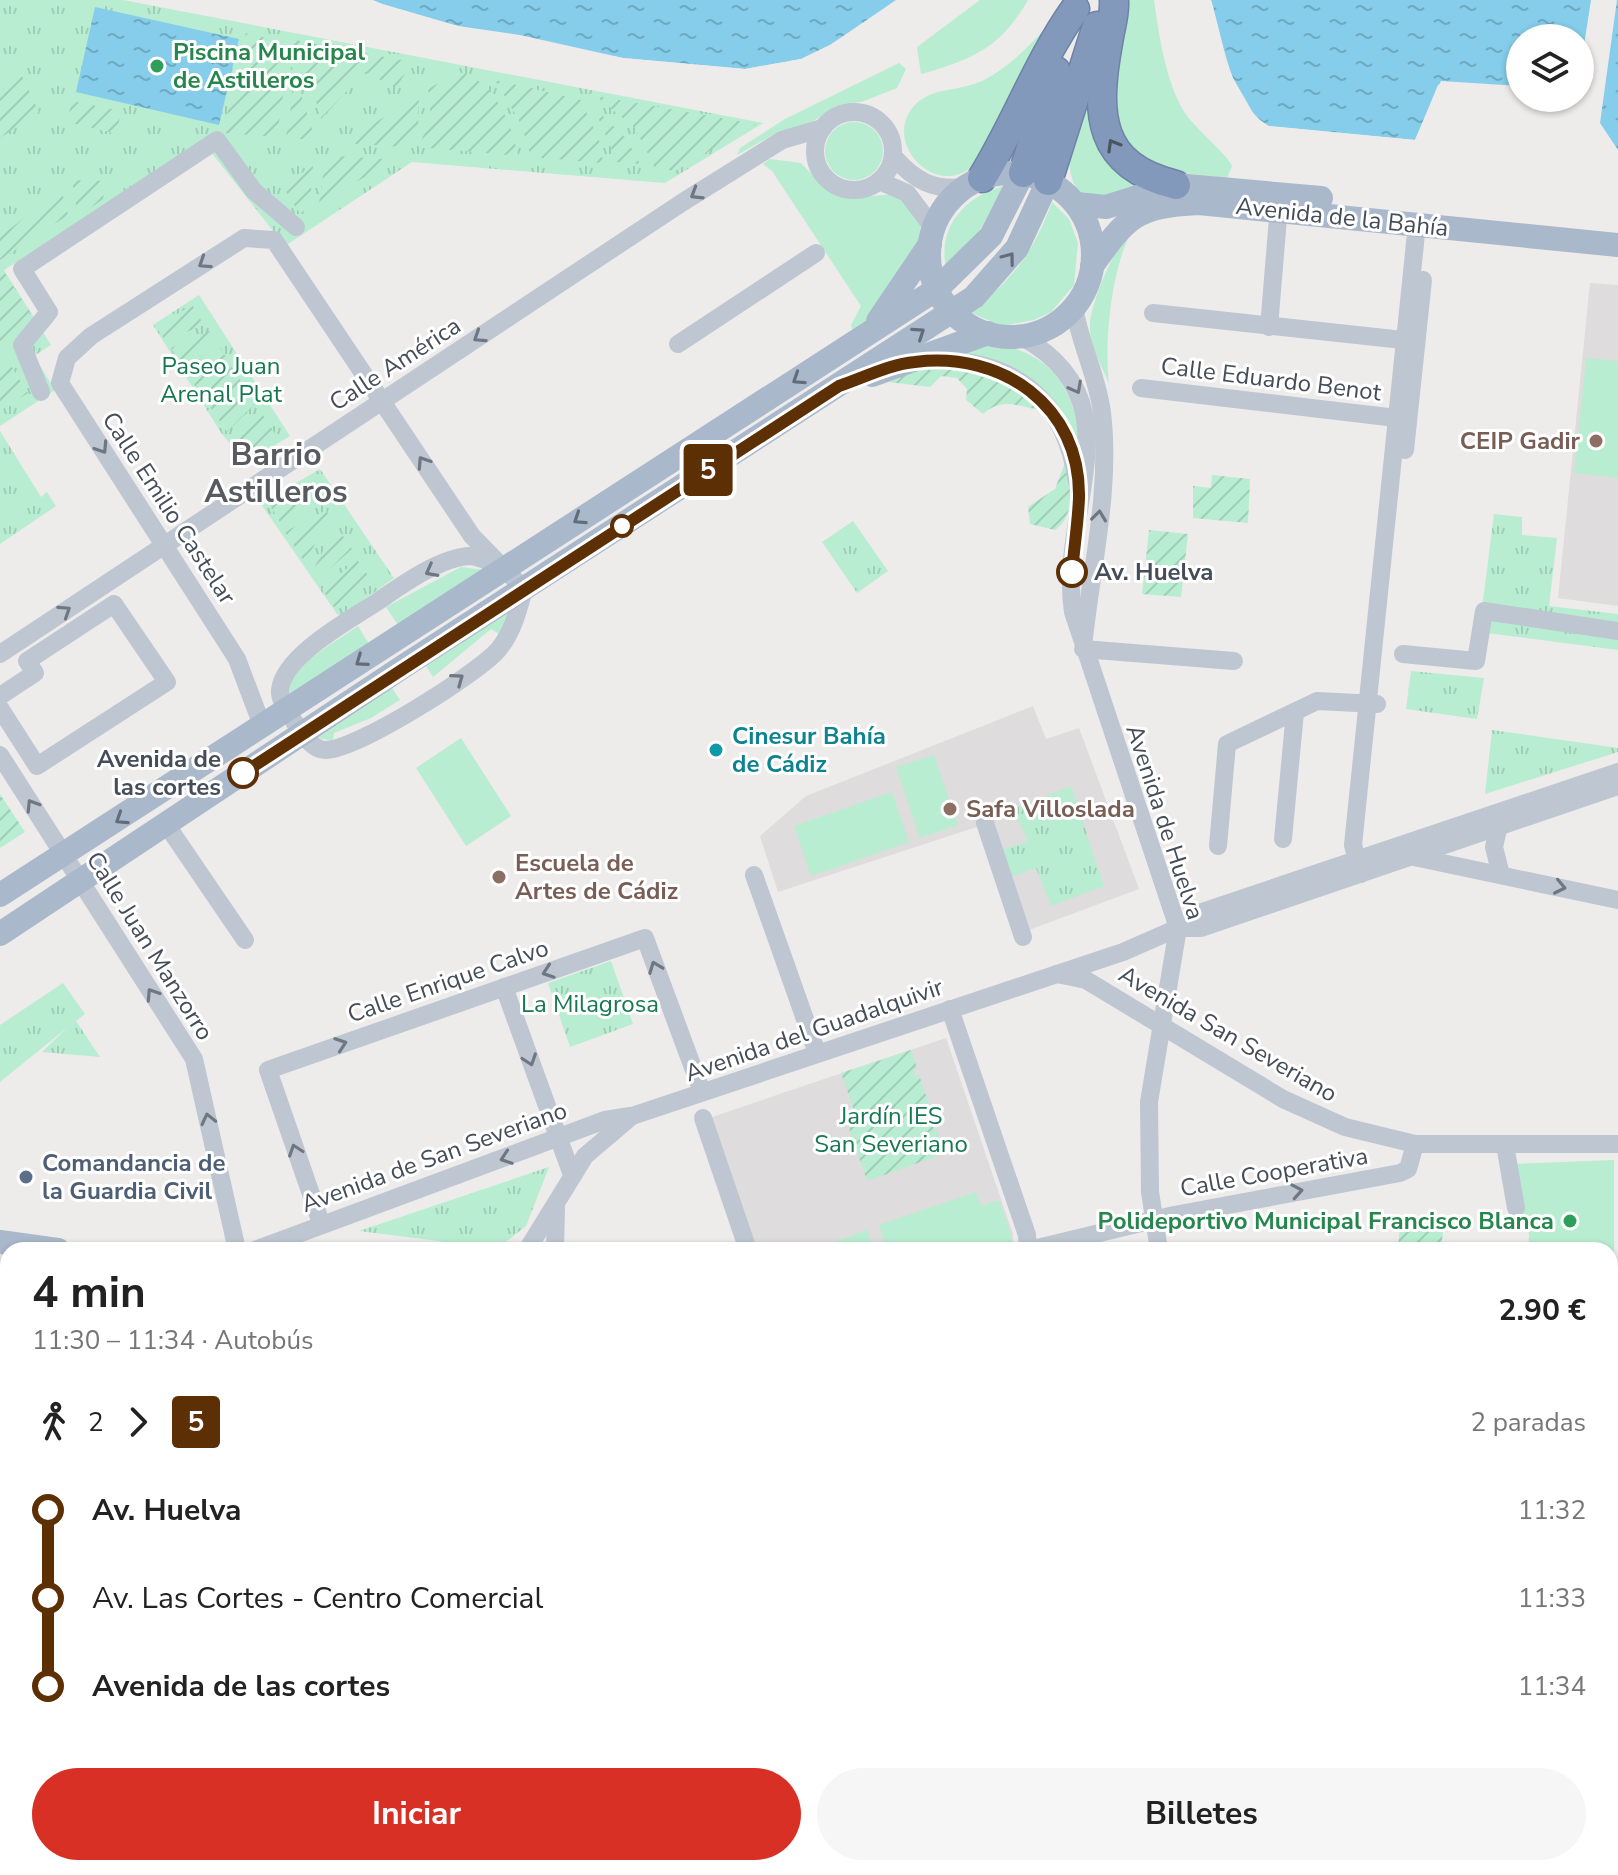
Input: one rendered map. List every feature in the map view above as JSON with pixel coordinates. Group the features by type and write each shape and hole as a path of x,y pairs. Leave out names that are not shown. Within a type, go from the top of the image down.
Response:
{"highway":[{"path":"1053,183 1105,0"},
{"path":"1114,0 1104,84 1104,129 1111,146 1138,173 1176,185"},
{"path":"1053,183 1076,4"},
{"path":"974,182 1017,118 1058,32 1076,4"}],"main road":[{"name":"Avenida de la Bahía","path":"974,182 1053,183 1106,207 1176,185 1618,229"},
{"path":"864,336 890,305 947,205 974,182"},
{"path":"1053,183 1089,230 1092,266"},
{"path":"0,895 277,719 504,568 937,289 991,236 1053,183"},
{"path":"0,934 263,759 310,741 524,589 952,312 982,289 1012,255 1053,183"},
{"name":"Avenida de la Bahía","path":"1074,307 1086,288 1092,266 1122,224 1152,208 1173,204 1199,203 1618,245"},
{"path":"932,236 931,272 937,289 952,312 988,333 1020,336 1050,327 1074,307"},
{"path":"839,386 988,333"}],"street":[{"path":"893,156 879,181 855,190 831,182 817,162 816,150 823,128 830,120 850,113 871,116 888,131 893,156 927,185 948,189 974,182"},
{"name":"Calle América","path":"0,654 782,140 823,128"},
{"path":"41,392 22,345 49,312 22,269 217,140 254,191 296,227"},
{"path":"879,181 907,193 932,236"},
{"path":"1269,327 1278,218"},
{"path":"1401,419 1403,340 1423,225"},
{"path":"1359,868 1353,845 1373,703 1423,225"},
{"name":"Calle Emilio Castelar","path":"310,741 277,719 254,675 237,659 60,383 67,358 91,336 244,238 274,240 383,401"},
{"path":"678,344 816,253"},
{"name":"Avenida de Huelva","path":"1074,307 1086,361 1097,389 1105,444 1083,649"},
{"path":"1153,313 1403,340"},
{"name":"Avenida de Huelva","path":"1020,336 1052,356 1080,395 1087,428 1087,451 1079,496 1070,592 1083,649 1178,928 1149,1102 1148,1159 1157,1242"},
{"path":"911,362 944,360 988,367 1023,384 1042,399 1068,438 1079,496"},
{"name":"Calle Eduardo Benot","path":"1141,388 1401,419"},
{"path":"310,741 326,751 349,744 394,722 497,651 514,625 524,589 472,536 383,401"},
{"path":"277,719 282,680 291,665 376,602 452,560 472,556 504,568"},
{"path":"0,696 35,673 27,661 114,604 167,682 37,766 0,708"},
{"path":"1403,654 1476,661 1484,611 1618,631"},
{"path":"1083,649 1234,661"},
{"path":"1218,846 1227,744 1317,701 1373,703"},
{"path":"1283,839 1295,712"},
{"path":"0,755 64,855"},
{"name":"Avenida del Guadalquivir","path":"532,1242 572,1175 601,1140 632,1116 1123,952 1178,928 1196,914 1412,856 1618,772"},
{"name":"Avenida del Guadalquivir","path":"1359,868 1500,819 1618,786"},
{"path":"1500,819 1494,847 1501,875"},
{"path":"985,823 1023,937"},
{"path":"166,824 245,940"},
{"name":"Calle Juan Manzorro","path":"64,855 194,1059 235,1242"},
{"path":"1412,856 1618,900"},
{"path":"754,875 817,1053"},
{"name":"Calle Enrique Calvo","path":"321,1223 268,1070 645,938 702,1092"},
{"name":"Avenida San Severiano","path":"1054,974 1086,980 1311,1114 1357,1130 1415,1144 1618,1144"},
{"path":"504,987 556,1138 572,1175"},
{"path":"950,1009 1027,1242"},
{"name":"Avenida de San Severiano","path":"275,1242 605,1120 632,1116"},
{"path":"703,1118 745,1242"},
{"name":"Calle Cooperativa","path":"1064,1242 1247,1200 1400,1173 1408,1169 1415,1144"},
{"path":"1505,1145 1516,1208"},
{"name":"Avenida del Guadalquivir","path":"555,1242 556,1205"}],"shaded area":[{"name":"CEIP Gadir","path":"1590,283 1618,285 1618,606 1558,598"},
{"name":"Safa Villoslada","path":"1033,706 1046,739 1079,728 1139,889 1029,930 992,822 778,892 760,836 806,796"},
{"path":"946,1038 1013,1234 1013,1242 752,1242 712,1117"}],"green space":[{"path":"0,0 123,0 763,123 665,183 412,162 285,246 203,142 4,270 51,345 34,356 55,390 0,426"},
{"path":"980,0 1028,0 996,41 970,57 921,74 917,47"},
{"path":"1130,0 1154,0 1164,56 1177,98 1188,117 1229,161 1232,166 1227,178 1156,170 1124,148 1112,90 1122,26"},
{"path":"1050,23 975,163 961,173 946,176 919,164 909,151 904,137 905,121 914,106 929,95 977,83 995,74 1021,54"},
{"path":"246,33 270,39 280,62 283,87 276,137 223,133"},
{"path":"289,39 412,62 396,88 365,72 321,119 312,87"},
{"path":"289,58 316,141 286,137 294,88"},
{"path":"899,63 906,69 897,88 864,101 834,107 809,124 778,132 737,155 740,148 785,119"},
{"path":"459,72 472,77 492,94 506,117 518,156 418,147 431,120 428,89"},
{"path":"1096,75 1146,185 1104,200 1080,193 1070,165 1074,134"},
{"path":"22,76 39,112 0,138 0,91"},
{"path":"495,80 581,100 600,143 603,163 531,157 521,124"},
{"path":"419,95 418,128 404,147 343,143"},
{"path":"596,96 756,124 675,171 655,168 635,128"},
{"path":"72,101 121,111 117,134 67,122"},
{"path":"594,108 626,138 640,164 617,162"},
{"path":"854,122 865,124 874,131 881,140 881,162 874,171 865,178 854,180 843,178 834,171 827,162 825,151 827,140 834,131 843,124"},
{"path":"326,155 393,160 319,204"},
{"path":"770,159 801,163 823,186 849,198 895,194 921,219 920,243 874,314 853,332 851,325 861,306 772,171 763,164"},
{"path":"313,166 310,205 300,214 282,185"},
{"path":"72,180 106,181 103,199 78,217"},
{"path":"1004,186 978,233 946,268 946,239 957,215 978,197"},
{"path":"61,188 68,215 0,260 0,237"},
{"path":"1052,202 1069,219 1078,243 1074,285 1051,312 1034,320 1001,326 970,312 1020,264"},
{"path":"1129,237 1110,309 1107,349 1109,383 1093,346 1090,323 1104,276 1117,251"},
{"path":"3,270 30,312 24,333 0,350 0,272"},
{"name":"Paseo Juan Arenal Plat","path":"199,295 290,436 246,463 222,434 153,325"},
{"path":"192,305 204,325 165,340 156,327"},
{"path":"209,331 214,339 188,376 171,348"},
{"path":"995,344 1034,357 1049,368 1060,382 1075,415 1082,455 1061,410 1034,385 1017,376 952,355 972,346"},
{"path":"219,346 243,385 217,397 201,395 193,382"},
{"path":"1586,358 1618,361 1618,478 1574,473"},
{"path":"8,361 28,393 0,411 0,366"},
{"path":"955,367 1003,382 1045,410 1006,404 983,414 966,400 967,389 957,378 941,376 930,387 888,382 915,371"},
{"path":"248,393 255,404 227,432 208,404"},
{"path":"261,412 276,435 243,457 231,438"},
{"path":"0,431 41,497 47,492 56,506 0,544"},
{"path":"1066,460 1072,487 1066,517 1055,530 1030,524 1028,507 1055,489"},
{"path":"320,469 394,578 342,616 337,614 261,504"},
{"path":"1212,475 1250,479 1248,523 1193,518 1193,486 1211,488"},
{"path":"306,478 320,500 280,522 269,504"},
{"path":"326,510 329,516 305,563 285,532"},
{"path":"1494,514 1522,517 1522,535 1557,538 1549,606 1618,614 1618,650 1479,632"},
{"path":"853,521 888,571 857,593 822,542"},
{"path":"336,526 352,549 318,579 312,572"},
{"path":"1149,530 1188,534 1181,597 1142,594"},
{"path":"357,560 372,581 334,607 322,589"},
{"path":"461,567 485,570 398,625 386,607"},
{"path":"512,610 501,635 491,629 433,677 426,666"},
{"path":"358,626 369,644 287,695 297,673 306,664"},
{"path":"1411,671 1484,678 1477,719 1406,709"},
{"path":"392,688 400,700 371,718 334,733 333,741 318,738"},
{"path":"1492,730 1618,748 1618,752 1485,794"},
{"path":"461,738 511,816 466,846 416,768"},
{"path":"934,755 958,825 920,838 896,767"},
{"path":"1071,786 1104,886 1051,906 1036,868 1010,877 1001,850 1028,841 1013,809"},
{"path":"892,792 909,842 811,876 794,826"},
{"path":"0,794 25,832 0,848"},
{"name":"La Milagrosa","path":"611,961 633,1024 570,1047 548,983"},
{"path":"63,983 85,1014 76,1021 100,1057 42,1052 68,1027 0,1082 0,1025"},
{"name":"Jardín IES San Severiano","path":"911,1050 917,1068 913,1070 915,1076 919,1075 929,1104 925,1106 928,1113 932,1112 940,1149 944,1148 946,1153 867,1181 844,1114 854,1110 841,1073"},
{"name":"Polideportivo Municipal Francisco Blanca","path":"1614,1160 1614,1242 1529,1242 1512,1164"},
{"path":"549,1167 526,1226 506,1242 443,1242 359,1231"},
{"path":"976,1192 981,1206 999,1200 1011,1242 881,1242 884,1241 879,1225"},
{"path":"1444,1221 1442,1242 1399,1242 1400,1224"},
{"path":"867,1230 871,1242 835,1242"}],"water":[{"path":"373,0 896,0 830,45 801,59 745,69 623,58 405,14"},
{"path":"1211,0 1591,0 1587,24 1506,24 1506,85 1441,81 1415,140 1268,126 1244,101 1224,51"},
{"path":"1618,0 1618,150 1600,123"},
{"name":"Piscina Municipal de Astilleros","path":"95,7 239,39 219,125 76,92"}],"pier":[{"path":"369,0 458,26 520,35 623,58 745,69 801,59 830,45 900,0 832,49 802,63 745,73 622,62 457,30 403,17 375,7"},
{"path":"1207,0 1211,0 1229,71 1256,118 1269,126 1415,140 1438,85 1446,80 1419,143 1268,130 1253,121 1226,73"}],"bus line":[{"name":"5","path":"243,773 839,386 911,362 944,360 988,367 1023,384 1057,416 1073,456 1079,496 1072,572"}],"place":[{"name":"Piscina Municipal de Astilleros","path":"157,66"},
{"name":"CEIP Gadir","path":"1596,441"},
{"name":"Av. Huelva","path":"1072,572"},
{"name":"Cinesur Bahía de Cádiz","path":"716,750"},
{"name":"Avenida de las cortes","path":"243,773"},
{"name":"Safa Villoslada","path":"950,809"},
{"name":"Escuela de Artes de Cádiz","path":"499,877"},
{"name":"Comandancia de la Guardia Civil","path":"26,1177"},
{"name":"Polideportivo Municipal Francisco Blanca","path":"1570,1221"}],"district":[{"name":"Barrio Astilleros","path":"276,472"}]}
